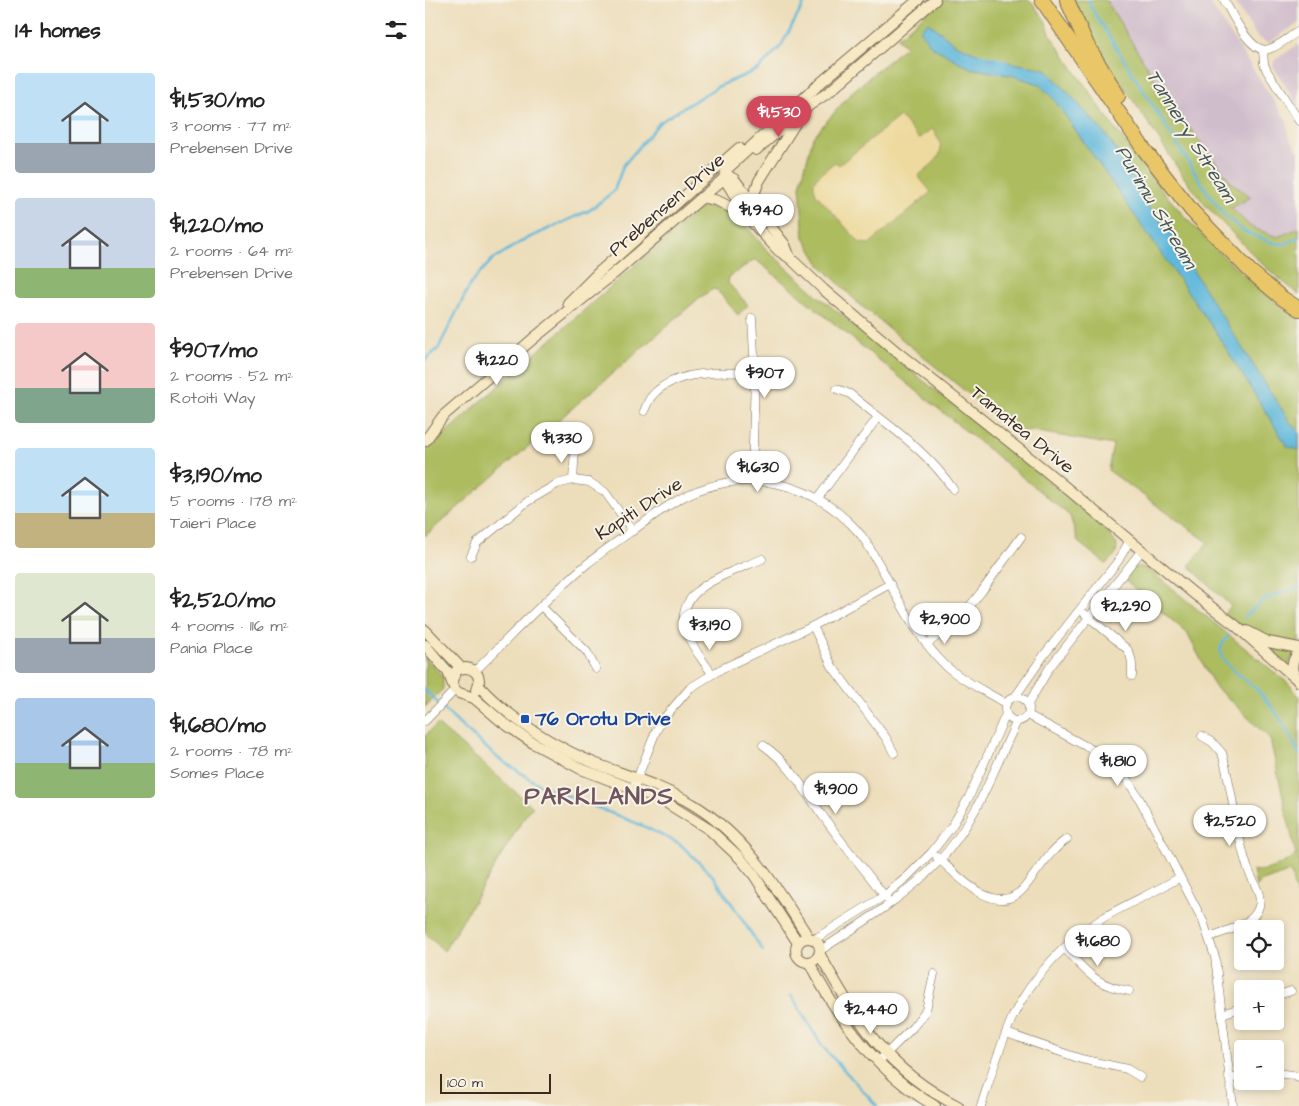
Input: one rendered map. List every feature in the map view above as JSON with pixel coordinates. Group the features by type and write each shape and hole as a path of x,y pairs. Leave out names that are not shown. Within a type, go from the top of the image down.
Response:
{"highway":[{"path":"1042,0 1143,148 1192,211 1251,272 1282,298 1299,309"},
{"path":"1067,0 1087,45 1114,89 1187,194 1231,243 1280,288 1299,302"}],"main road":[{"name":"Prebensen Drive","path":"534,338 597,274 726,159 816,87 918,0"},
{"name":"Prebensen Drive","path":"425,426 443,416 534,338 617,271 700,198 811,104 829,92 935,0"},
{"path":"597,274 715,178 725,177 727,169 735,160 816,87"},
{"path":"751,202 759,181 790,129 811,104"},
{"name":"Tamatea Drive","path":"725,177 734,179 785,245 791,258"},
{"name":"Tamatea Drive","path":"725,177 750,220 779,250 791,258 824,290 897,352 1235,625 1296,680"},
{"path":"700,198 709,198 722,203 750,220"},
{"name":"Prebensen Drive","path":"425,441 443,416"},
{"name":"Tamatea Drive","path":"1235,625 1268,642 1299,648"},
{"path":"425,630 461,668"},
{"path":"425,645 448,672 459,693 474,698 515,731 581,769 635,783"},
{"path":"1296,680 1292,662 1299,652"},
{"path":"454,685 454,673 461,668 465,667 475,671 479,677 479,686 474,692 466,695"},
{"path":"479,686 502,707 551,741 635,783 710,830 726,844 754,875 807,940 820,946 817,958 809,962 805,962 796,952 807,940"},
{"path":"820,952 853,1013 882,1058 913,1092 935,1106"},
{"path":"809,962 836,1008 859,1040 882,1058 958,1106"}],"street":[{"path":"1224,0 1253,45 1263,50 1268,50 1299,31"},
{"path":"1263,50 1264,64 1267,71 1299,121"},
{"path":"752,318 755,374 752,481"},
{"path":"644,411 651,397 662,388 687,377 708,372 755,374"},
{"path":"837,389 850,394 926,456 953,489"},
{"path":"818,498 878,417"},
{"path":"573,480 575,449"},
{"path":"471,556 477,543 528,501 557,484 573,480 589,482 605,492 633,530"},
{"name":"Kapiti Drive","path":"475,671 586,564 633,530 671,505 703,488 721,483 752,481 784,485 804,491 818,498 839,514 862,537 891,584 910,621 946,666 1006,704"},
{"path":"927,644 960,618 1021,537"},
{"path":"807,940 884,896 907,877 932,852 952,826 969,797 1006,714 1006,704 1015,697 1044,655 1081,610 1130,540"},
{"path":"1028,704 1049,667 1142,550"},
{"path":"712,674 689,640 685,628 686,606 692,595 703,585 762,559"},
{"path":"635,783 648,748 664,718 690,688 712,674 813,626 891,584"},
{"path":"541,606 587,652 595,668"},
{"path":"1081,610 1127,649 1131,655 1132,676"},
{"path":"813,626 832,666 886,738 894,753"},
{"path":"425,721 445,701 454,685"},
{"path":"1006,714 1010,719 1017,721 1028,715 1028,704 1023,698 1015,697"},
{"path":"1028,715 1101,755 1123,775 1140,800 1181,876 1209,937 1219,978 1233,1106"},
{"path":"820,952 890,904 941,860 973,814 1017,721"},
{"path":"1202,736 1212,742 1223,753 1242,851 1260,902 1257,912 1246,923 1209,937"},
{"path":"763,745 777,754 788,765 823,817 890,904"},
{"path":"932,852 978,892 988,898 1001,899 1010,897 1022,890 1051,852 1067,839"},
{"path":"981,1106 1013,1016 1031,986 1051,962 1103,919 1181,876"},
{"path":"1065,949 1099,982 1115,989 1129,991"},
{"path":"882,1058 913,1027 926,1010 934,974"},
{"path":"1284,993 1291,991"},
{"path":"1222,1014 1234,1010"},
{"path":"1006,1034 1081,1058 1127,1069 1140,1077"},
{"path":"1284,1074 1299,1078"},
{"path":"1229,1078 1234,1078"}],"shaded area":[{"path":"1106,0 1208,0 1287,121 1289,136 1299,151 1299,228 1277,238 1251,227 1231,208 1250,196 1231,182 1166,97"},
{"path":"1234,0 1299,0 1299,23 1268,43 1257,37"},
{"path":"1299,44 1299,107 1273,66 1275,60"}],"green space":[{"path":"941,0 1030,0 1045,20 1051,36 1156,183 1202,235 1232,265 1299,319 1299,645 1249,632 1224,614 1231,606 1189,566 1208,542 1108,470 1113,445 1027,430 1021,437 859,304 821,266 804,238 800,186 813,137 853,91 906,46 897,38"},
{"path":"1072,0 1106,0 1166,97 1231,182 1251,197 1231,208 1251,227 1277,237 1299,228 1299,295 1263,265 1206,206 1183,176 1129,94 1089,39"},
{"path":"705,206 720,210 743,222 765,248 818,296 1103,525 1117,545 1116,554 1106,564 1078,542 1070,516 755,259 729,277 728,283 748,305 738,315 717,290 713,289 698,299 425,536 425,451 695,212"},
{"path":"1135,567 1148,569 1289,684 1299,697 1299,902 1292,875 1288,872 1260,882 1256,887 1253,870 1269,869 1296,855 1270,739 1215,687 1187,633 1125,580 1130,570"},
{"path":"1266,646 1294,651 1289,666"},
{"path":"425,657 443,677 443,689 425,707"},
{"path":"437,724 533,807 528,811 444,951 425,933 425,736"}],"sand":[{"path":"900,116 919,139 932,129 940,144 939,156 918,176 931,192 869,244 860,243 816,194 814,182 817,177 835,162 839,165"}],"water":[{"path":"928,22 955,44 991,59 1046,69 1106,135 1130,170 1147,205 1170,232 1264,382 1292,425 1299,432 1299,450 1287,446 1215,331 1053,98 1039,84 1014,76 970,68 931,46 920,30"}],"waterway":[{"path":"425,360 438,349 471,283 492,260 522,241 590,210 614,191 623,166 660,122 717,87 759,69 781,46 806,0"},
{"name":"Tannery Stream","path":"1089,0 1090,6 1208,193 1224,215 1245,232 1273,243 1285,244 1299,237"},
{"name":"Purimu Stream","path":"979,54 1007,62"},
{"path":"1244,617 1265,599 1299,587"},
{"path":"1228,636 1221,648 1221,654 1225,662 1256,689 1269,704 1286,728 1299,754"},
{"path":"425,690 460,725 498,758 538,784 641,825 680,844 714,877 763,951"},
{"path":"791,995 822,1046 877,1106"}],"place":[{"name":"76 Orotu Drive","path":"525,719"}],"district":[{"name":"PARKLANDS","path":"599,797"}]}
